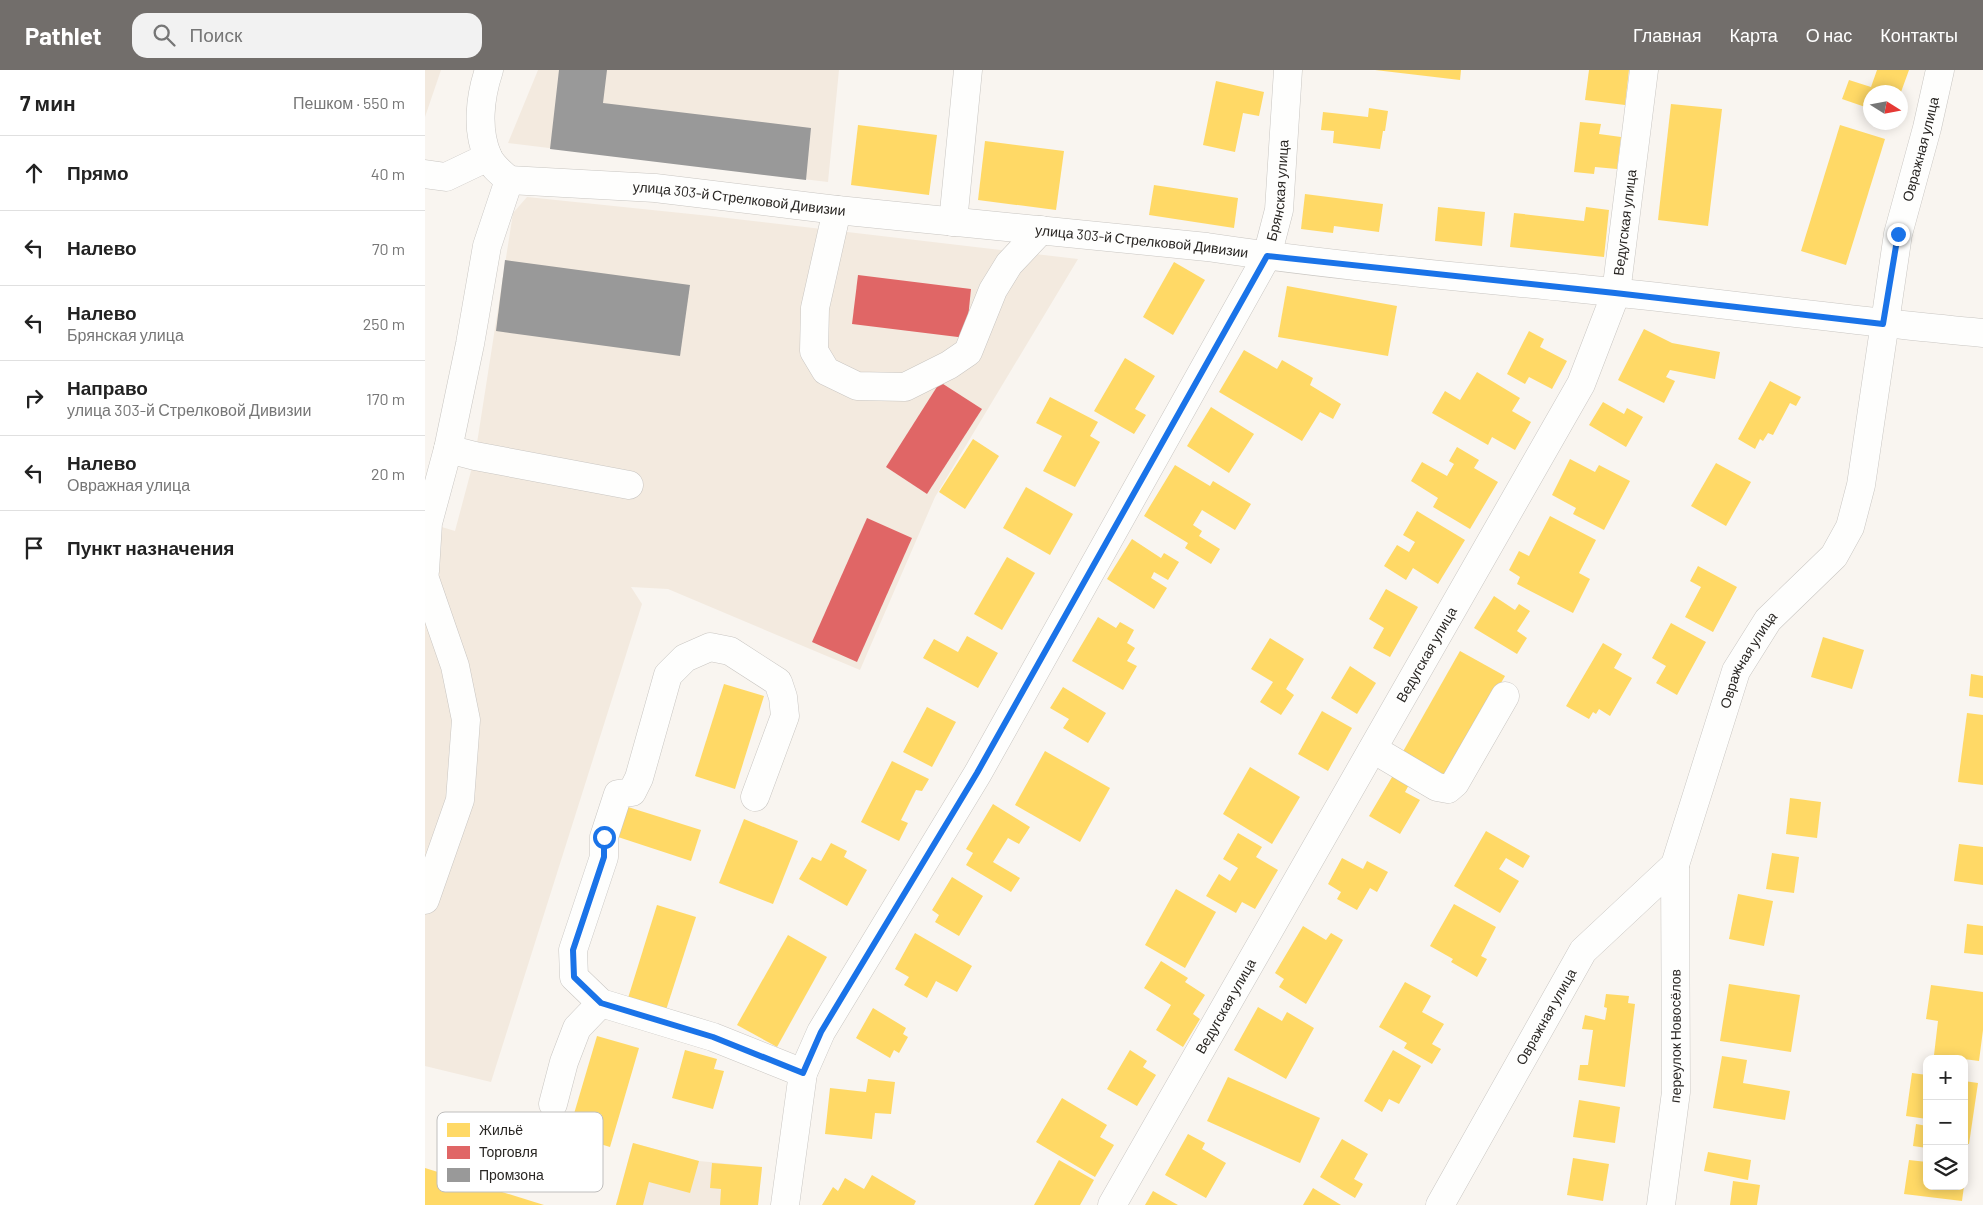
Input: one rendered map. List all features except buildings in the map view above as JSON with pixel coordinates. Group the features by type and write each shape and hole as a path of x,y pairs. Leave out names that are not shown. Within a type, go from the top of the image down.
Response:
{"street":[{"path":"425,571 428,523 449,449 487,246 509,180 488,157 480,127 484,85 489,70"},
{"path":"953,222 968,70"},
{"name":"Брянская улица","path":"785,1205 803,1073 821,1032 977,773 1267,256 1279,210 1288,70"},
{"name":"Ведугская улица","path":"1112,1205 1581,384 1615,293 1644,70"},
{"name":"Овражная улица","path":"1440,1205 1583,951 1675,865 1736,671 1767,620 1834,556 1850,527 1861,485 1883,324 1898,234 1927,128 1940,70"},
{"path":"425,174 446,177 488,157"},
{"name":"улица 303-й Стрелковой Дивизии","path":"509,180 655,188 837,210 1207,247 1267,256 1883,324 1983,333"},
{"path":"837,210 815,308 814,352 826,371 857,386 905,386 949,365 968,352 993,290 1009,264 1041,230"},
{"path":"449,449 475,456 629,485"},
{"path":"425,579 455,666 466,720 460,800 425,900"},
{"path":"755,797 785,716 783,697 778,682 730,651 710,647 685,658 669,675 639,778 632,792 618,794 604,837 604,857 573,950 574,977 601,1003 713,1037 803,1073"},
{"path":"1373,749 1437,787 1448,789 1455,783 1505,696"},
{"name":"переулок Новосёлов","path":"1661,1205 1676,1092 1675,865"},
{"path":"553,1104 577,1028 601,1003"}],"shaded area":[{"path":"425,70 441,70 425,117"},
{"path":"538,70 839,70 828,182 508,143"},
{"path":"527,197 710,216 1078,259 935,497 860,670 668,589 631,587 642,604 491,1082 425,1066 425,522 455,531 475,456 513,213"},
{"path":"633,1143 699,1161 762,1167 758,1205 616,1205"}],"route":[{"path":"604,837 604,857 573,950 574,977 601,1003 713,1037 803,1073 821,1032 977,773 1267,256 1883,324 1898,234"}]}
